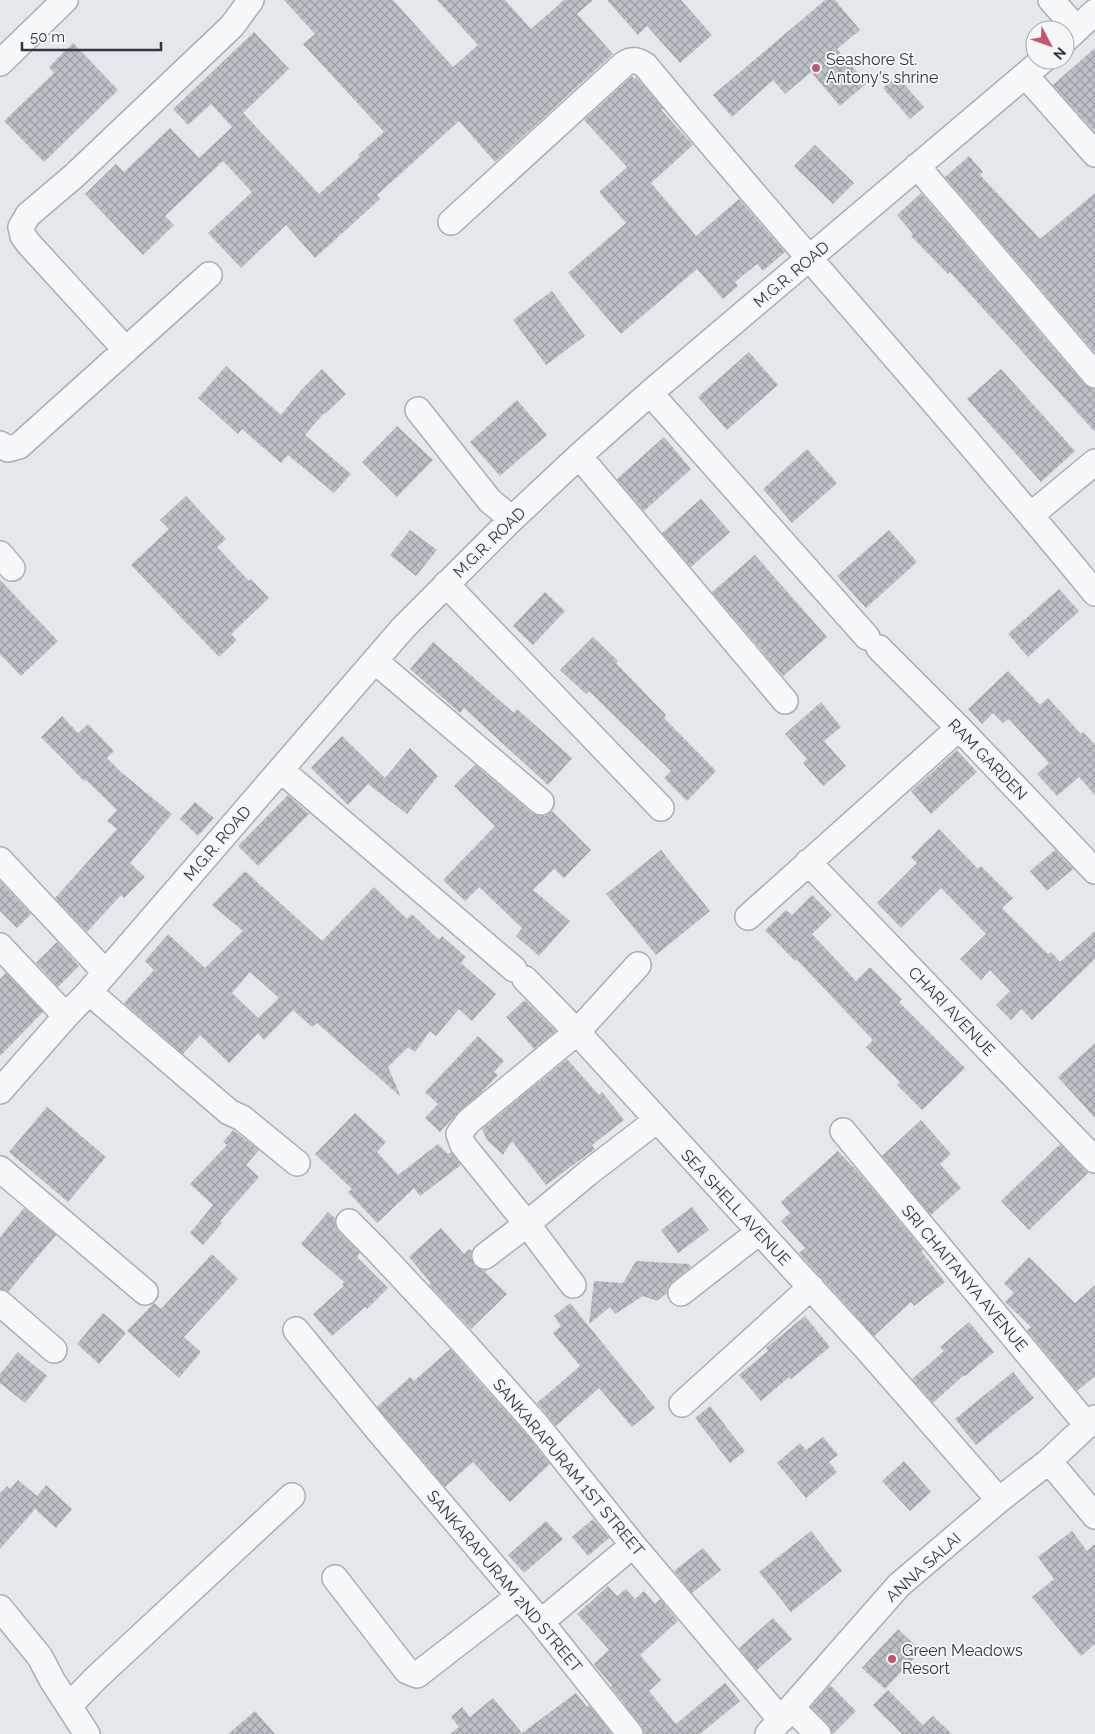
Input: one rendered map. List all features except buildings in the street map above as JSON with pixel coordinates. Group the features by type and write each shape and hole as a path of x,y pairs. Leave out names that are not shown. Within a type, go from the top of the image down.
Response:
{"street":[{"path":"0,63 65,0"},
{"path":"126,350 29,244 23,236 21,227 28,215 81,169 232,26 251,0"},
{"path":"451,222 624,64 631,60 638,60 645,65 809,259 1032,515 1095,592"},
{"name":"M.G.R. ROAD","path":"0,1091 89,992 403,628 446,584 579,456 650,393 1033,70"},
{"path":"1036,70 1095,154"},
{"path":"917,166 1095,375"},
{"path":"0,444 8,449 19,446 209,276"},
{"name":"RAM GARDEN","path":"650,393 873,642 959,728 1095,871"},
{"path":"418,410 490,501 512,519"},
{"path":"579,456 785,701"},
{"path":"1032,515 1095,462"},
{"path":"446,584 661,808"},
{"path":"375,661 541,802"},
{"path":"748,917 959,728"},
{"name":"SEA SHELL AVENUE","path":"281,770 519,974 577,1032 811,1287 999,1500"},
{"path":"0,860 105,972"},
{"name":"CHARI AVENUE","path":"808,862 1095,1160"},
{"path":"0,946 66,1016"},
{"path":"573,1285 527,1224 462,1145 459,1134 468,1122 577,1032 638,965"},
{"path":"89,992 229,1112 242,1118 297,1163"},
{"path":"485,1256 657,1120"},
{"name":"SRI CHAITANYA AVENUE","path":"843,1131 1091,1422"},
{"path":"0,1169 146,1292"},
{"name":"SANKARAPURAM 1ST STREET","path":"349,1222 464,1343 536,1424 633,1545 780,1721 818,1734"},
{"path":"682,1293 759,1232"},
{"path":"682,1404 811,1287"},
{"path":"0,1303 54,1350"},
{"name":"SANKARAPURAM 2ND STREET","path":"296,1330 518,1597 541,1622 630,1734"},
{"name":"ANNA SALAI","path":"780,1721 898,1585 1048,1461 1091,1422"},
{"path":"1048,1461 1095,1516"},
{"path":"69,1706 292,1496"},
{"path":"541,1622 633,1545"},
{"path":"335,1578 408,1672 417,1675 518,1597"},
{"path":"0,1608 40,1657 87,1734"}],"place":[{"name":"Seashore St. Antony's shrine","path":"816,68"},
{"name":"Green Meadows Resort","path":"892,1659"}]}
